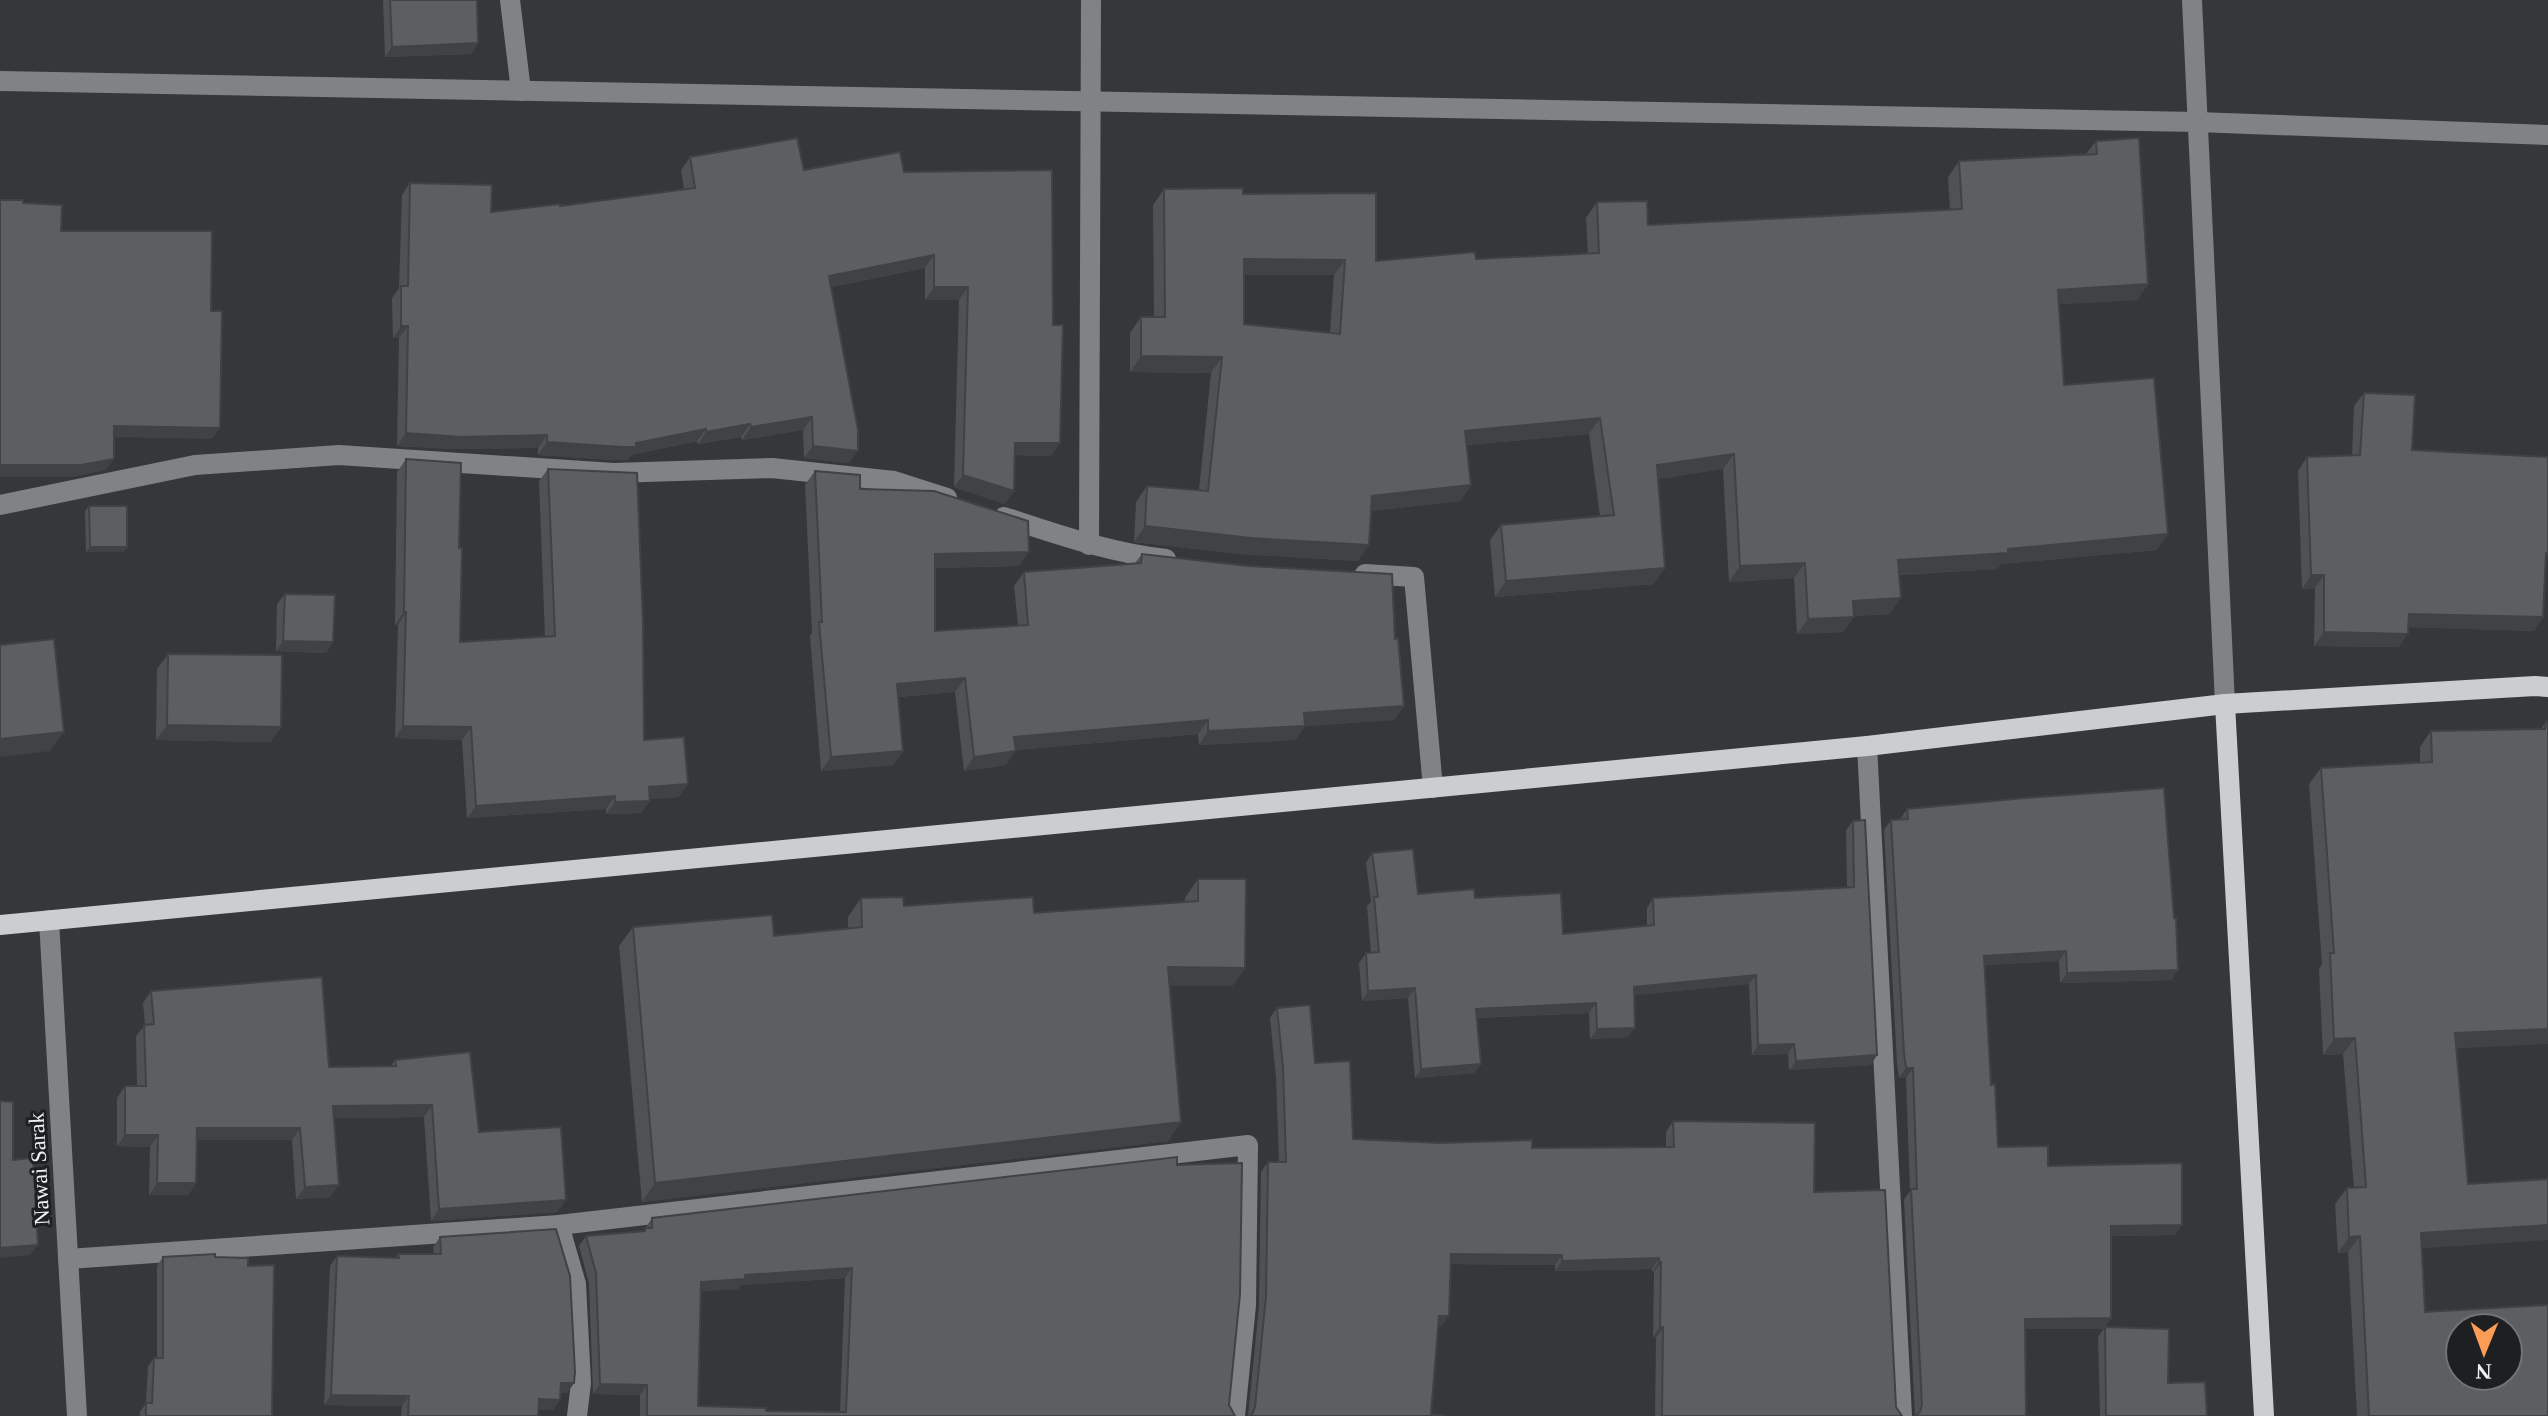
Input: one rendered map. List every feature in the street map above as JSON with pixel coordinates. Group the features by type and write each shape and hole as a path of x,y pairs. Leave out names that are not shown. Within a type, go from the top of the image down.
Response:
{"main road":[{"path":"0,925 1867,746 2225,704 2548,687"},
{"path":"2225,704 2264,1416"}],"street":[{"path":"510,0 521,91"},
{"path":"1089,545 1091,0"},
{"path":"2192,0 2225,704"},
{"path":"0,81 2197,122 2548,135"},
{"path":"0,505 195,465 339,455 614,473 772,468 894,481 1089,545 1141,557 1183,561"},
{"path":"1350,574 1414,577 1433,788"},
{"path":"1867,746 1902,1416"},
{"name":"Nawai Sarak","path":"49,920 77,1416"},
{"path":"68,1259 559,1225 1248,1145 1246,1305 1235,1416"},
{"path":"559,1225 576,1284 581,1383 577,1416"}],"building":[{"path":"390,0 477,0 478,43 392,47"},
{"path":"797,138 804,170 900,152 904,172 1052,170 1053,325 1063,325 1060,443 1015,443 1014,491 963,475 968,287 934,287 934,255 829,276 858,430 858,451 813,446 812,417 751,427 750,424 706,432 706,429 636,443 636,447 547,442 547,435 461,437 406,433 408,326 401,326 401,286 408,286 410,183 492,185 491,212 560,206 695,188 690,157"},
{"path":"2139,138 2148,284 2058,290 2064,385 2154,378 2168,534 2008,549 2008,553 1898,560 1901,598 1853,601 1854,617 1808,619 1805,563 1740,566 1734,454 1657,465 1665,568 1506,581 1501,525 1614,515 1600,418 1465,431 1471,485 1372,496 1369,545 1251,538 1145,526 1147,486 1208,491 1222,357 1141,356 1141,317 1165,317 1164,189 1243,188 1243,194 1376,193 1376,261 1475,252 1476,259 1599,253 1597,202 1647,201 1648,225 1962,209 1959,161 2097,154 2096,141","holes":["1244,259 1345,260 1340,334 1244,324"]},
{"path":"0,200 62,205 61,231 212,231 211,311 222,311 220,428 114,426 114,459 81,465 0,465"},
{"path":"2364,393 2415,395 2412,450 2548,457 2548,554 2543,617 2409,614 2408,634 2324,632 2324,575 2311,575 2307,457 2360,455"},
{"path":"406,459 461,463 460,642 555,636 548,469 637,473 644,740 684,737 688,784 649,787 650,801 615,802 615,796 476,806 471,727 403,726"},
{"path":"815,471 860,475 860,489 934,491 1028,521 1029,552 935,554 935,631 1028,625 1024,572 1141,563 1142,554 1248,566 1392,574 1395,639 1398,638 1404,706 1304,713 1305,726 1208,731 1208,720 1014,737 1016,751 974,757 965,678 897,684 903,751 831,757 819,622 822,622"},
{"path":"89,506 127,506 127,547 90,547"},
{"path":"285,594 335,595 333,642 283,641"},
{"path":"54,639 64,732 0,739 0,645"},
{"path":"168,654 282,655 281,727 167,725"},
{"path":"2548,722 2548,1029 2455,1033 2468,1184 2548,1179 2548,1225 2421,1233 2425,1312 2548,1305 2548,1416 2369,1416 2360,1236 2349,1237 2347,1188 2366,1187 2355,1038 2334,1039 2330,953 2334,953 2321,768 2432,762 2431,731 2545,729"},
{"path":"2164,788 2178,970 2067,973 2066,951 1984,956 1991,1085 1995,1084 1998,1147 2048,1146 2048,1166 2182,1163 2182,1225 2111,1226 2111,1318 2025,1319 2026,1416 1915,1416 1922,1405 1911,1189 1917,1189 1913,1068 1906,1068 1904,1053 1891,820 1908,819 1907,809"},
{"path":"1865,820 1877,1055 1796,1061 1794,1044 1758,1045 1756,975 1634,987 1635,1028 1597,1029 1596,1003 1476,1009 1481,1064 1421,1069 1415,988 1368,991 1366,953 1379,952 1374,897 1378,897 1372,853 1413,849 1418,894 1474,889 1475,898 1561,893 1563,934 1654,925 1653,898 1854,887 1853,821"},
{"path":"1198,879 1246,879 1245,968 1168,967 1181,1122 655,1183 633,927 772,915 774,936 862,927 861,898 903,897 904,906 1033,897 1034,913 1198,901"},
{"path":"322,977 329,1067 396,1066 395,1060 470,1052 479,1132 561,1127 566,1200 439,1209 432,1105 333,1106 339,1185 305,1187 300,1128 197,1128 196,1183 157,1183 158,1135 125,1135 125,1086 146,1086 144,1025 154,1024 151,991"},
{"path":"1310,1005 1315,1063 1350,1061 1353,1139 1440,1143 1532,1140 1532,1148 1674,1147 1673,1121 1815,1123 1814,1192 1885,1190 1896,1407 1902,1416 1662,1416 1663,1327 1660,1327 1659,1258 1562,1261 1562,1255 1451,1254 1449,1316 1439,1316 1431,1414 1446,1416 1249,1416 1255,1407 1266,1296 1268,1162 1286,1162 1283,1067 1277,1008"},
{"path":"0,1101 13,1102 13,1160 33,1158 38,1245 0,1248"},
{"path":"1177,1157 1177,1165 1242,1163 1240,1294 1229,1405 1235,1416 647,1416 647,1385 600,1384 596,1273 586,1236 645,1231 645,1228 652,1228 652,1218","holes":["852,1268 846,1412 698,1406 701,1282 745,1279 745,1275"]},
{"path":"556,1229 570,1276 575,1372 574,1383 561,1383 560,1400 539,1399 538,1416 408,1416 409,1396 331,1395 337,1256 399,1258 398,1254 441,1254 440,1237"},
{"path":"215,1254 215,1257 248,1258 248,1266 274,1265 272,1416 146,1416 146,1403 152,1403 154,1358 163,1358 163,1257"},
{"path":"2105,1327 2169,1329 2168,1383 2205,1382 2207,1416 2106,1416"}]}
